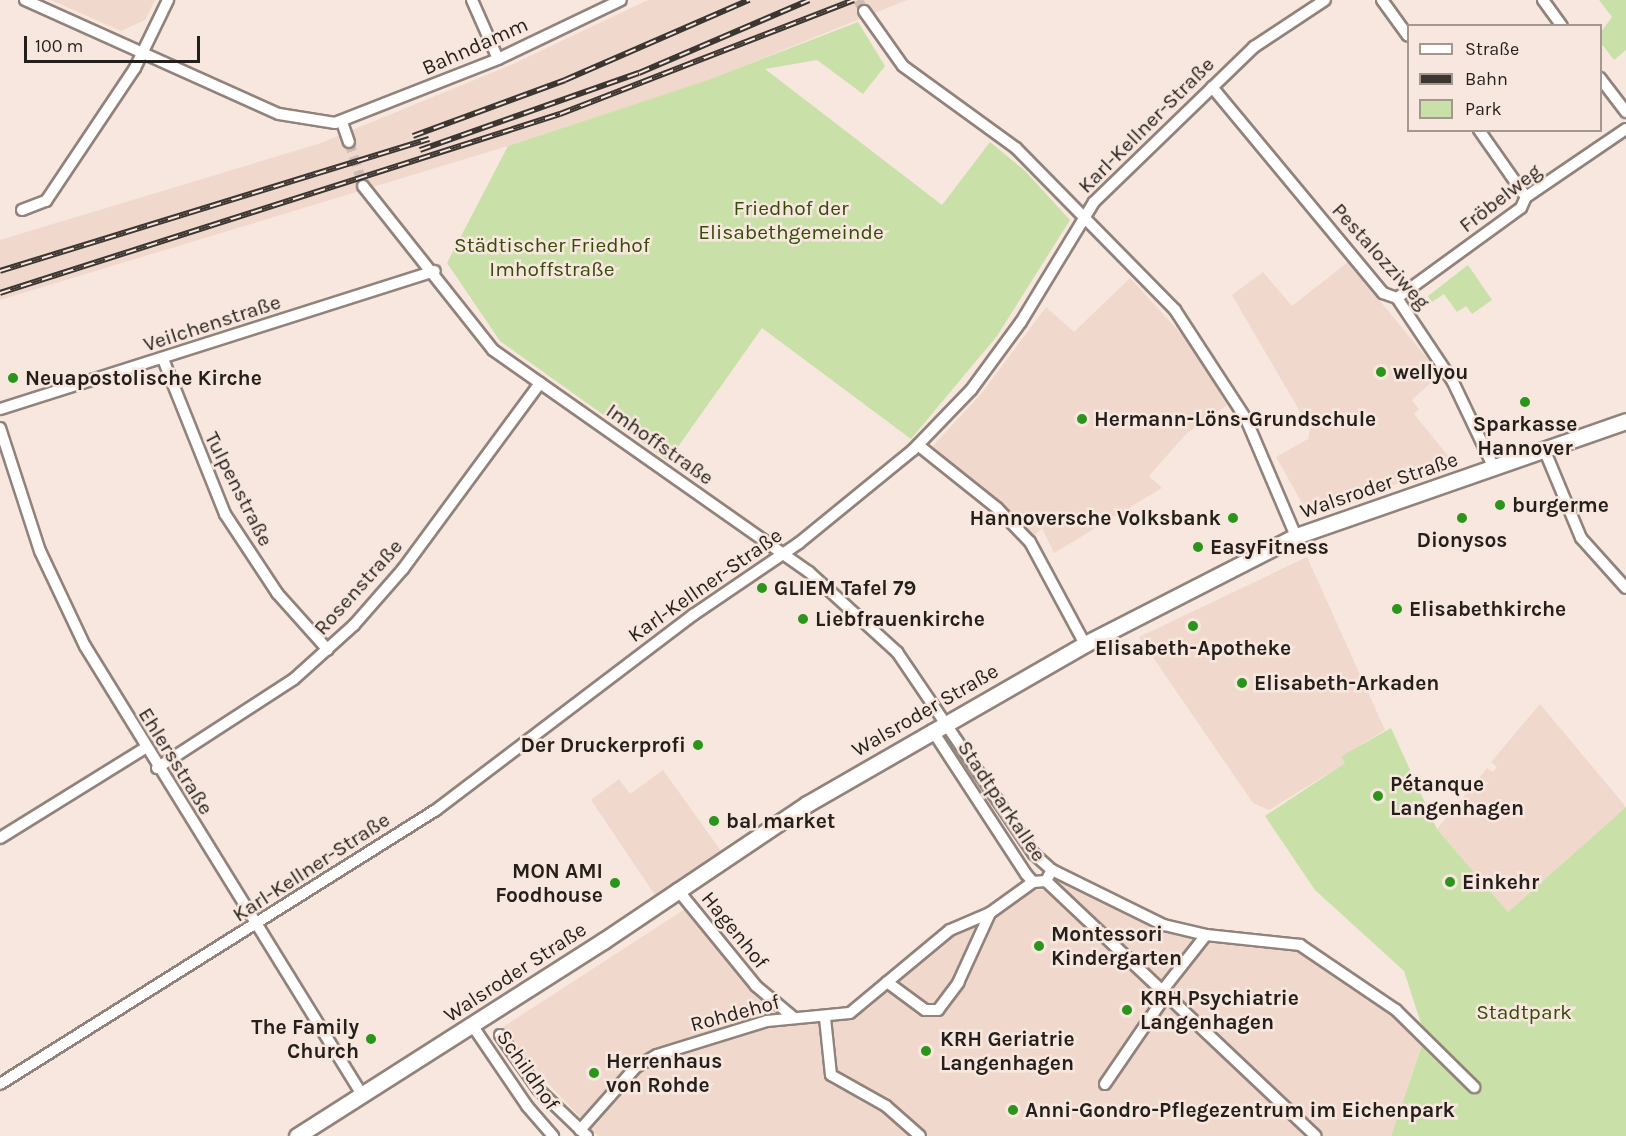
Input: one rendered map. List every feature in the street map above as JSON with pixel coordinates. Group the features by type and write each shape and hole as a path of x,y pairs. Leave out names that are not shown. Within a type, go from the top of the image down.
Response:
{"street":[{"path":"25,0 279,114 319,123 342,122 349,142"},
{"path":"22,210 46,201 143,52 168,0"},
{"path":"472,0 498,59"},
{"name":"Bahndamm","path":"342,122 498,59 621,0"},
{"name":"Karl-Kellner-Straße","path":"0,1084 255,926 436,810 693,615 785,554 918,445 992,365 1084,215 1254,47 1325,0"},
{"path":"1382,0 1407,35"},
{"path":"1543,0 1561,24"},
{"path":"864,11 903,66 1016,148 1175,310 1216,368 1266,457 1296,536"},
{"path":"1602,81 1626,112"},
{"name":"Pestalozziweg","path":"1212,87 1383,292 1397,298 1453,382 1494,468"},
{"name":"Fröbelweg","path":"1397,298 1521,208 1526,197 1626,129"},
{"path":"1480,132 1526,197"},
{"name":"Imhoffstraße","path":"363,186 435,271 486,344 785,554 897,652 946,723"},
{"name":"Veilchenstraße","path":"0,409 435,271"},
{"name":"Tulpenstraße","path":"163,359 225,514 277,593 328,650"},
{"name":"Rosenstraße","path":"157,768 259,703 328,650 403,569 540,383"},
{"name":"Walsroder Straße","path":"297,1136 361,1093 472,1025 807,804 1085,644 1296,536 1626,421"},
{"name":"Ehlersstraße","path":"0,428 39,551 85,645 157,768 361,1093"},
{"path":"918,445 997,508 1030,542 1085,644"},
{"path":"1544,449 1581,538 1626,588"},
{"name":"Stadtparkallee","path":"946,723 1034,854 1049,866 1046,881"},
{"name":"Stadtparkallee","path":"932,730 1029,878 1046,881 1316,1136"},
{"path":"0,838 145,748"},
{"path":"1049,866 1129,911 1206,935 1300,945 1396,1010 1474,1087"},
{"name":"Rohdehof","path":"584,1133 636,1067 657,1055 794,1017 825,1018 862,1007 887,982 950,930 990,913 1029,878"},
{"name":"Hagenhof","path":"677,888 756,986 794,1017"},
{"path":"887,982 925,1010 938,1010 958,983 990,913"},
{"path":"1106,1084 1164,993 1206,935"},
{"path":"825,1018 831,1075 886,1106 920,1136"},
{"name":"Schildhof","path":"472,1025 526,1106 553,1136"},
{"path":"500,1035 538,1089 584,1133"}],"shaded area":[{"path":"51,0 155,0 145,20 121,31"},
{"path":"648,0 907,0 709,80 508,146 0,300 0,240 321,143 513,64"},
{"path":"1348,262 1440,374 1412,400 1419,409 1414,414 1454,463 1319,512 1302,503 1276,457 1308,439 1310,429 1232,295 1263,272 1292,306"},
{"name":"Hermann-Löns-Grundschule","path":"1130,278 1186,339 1227,405 1186,434 1149,476 1162,488 1054,553 1042,528 1032,538 997,501 931,448 981,394 1046,307 1074,332"},
{"path":"1307,557 1385,730 1341,757 1345,763 1269,810 1253,803 1139,637"},
{"path":"1540,704 1626,807 1508,912 1437,829 1487,768 1493,772 1497,767 1491,762"},
{"path":"663,770 724,855 659,901 591,800 619,779 630,794"},
{"name":"KRH Psychiatrie Langenhagen","path":"1060,882 1165,928 1296,952 1338,973 1400,1019 1423,1040 1391,1136 598,1136 542,1077 503,1027 685,909 747,985 792,1023 848,1018 869,1009 906,969 941,943 1001,914 1034,889 1047,891"}],"green space":[{"path":"1599,0 1626,0 1626,50 1614,60 1602,44 1602,31 1612,17"},
{"path":"858,22 885,66 863,94 817,60 765,69 942,205 990,142 1024,170 1070,220 997,336 911,439 762,328 668,461 500,341 447,263 508,146 708,80"},
{"path":"1468,265 1492,300 1472,314 1466,306 1457,312 1444,294 1432,302 1428,296"},
{"name":"Stadtpark","path":"1391,728 1437,829 1508,912 1626,807 1626,1136 1391,1136 1425,1036 1404,971 1315,890 1265,816 1345,763 1341,757"}],"tunnel":[{"path":"858,0 864,11"},
{"path":"349,142 363,186"}],"railway":[{"path":"413,136 565,80 749,0"},
{"path":"420,150 639,73 809,0"},
{"path":"0,293 560,114 854,0"},
{"path":"0,271 429,139"}],"place":[{"name":"wellyou","path":"1381,372"},
{"name":"Neuapostolische Kirche","path":"13,378"},
{"name":"Sparkasse Hannover","path":"1525,402"},
{"name":"Hermann-Löns-Grundschule","path":"1082,419"},
{"name":"burgerme","path":"1500,505"},
{"name":"Hannoversche Volksbank","path":"1233,518"},
{"name":"Dionysos","path":"1462,518"},
{"name":"EasyFitness","path":"1198,547"},
{"name":"GLIEM Tafel 79","path":"762,588"},
{"name":"Elisabethkirche","path":"1397,609"},
{"name":"Liebfrauenkirche","path":"803,619"},
{"name":"Elisabeth-Apotheke","path":"1193,626"},
{"name":"Elisabeth-Arkaden","path":"1242,683"},
{"name":"Der Druckerprofi","path":"698,745"},
{"name":"Pétanque Langenhagen","path":"1378,796"},
{"name":"bal market","path":"714,821"},
{"name":"Einkehr","path":"1450,882"},
{"name":"MON AMI Foodhouse","path":"615,883"},
{"name":"Montessori Kindergarten","path":"1039,946"},
{"name":"KRH Psychiatrie Langenhagen","path":"1127,1010"},
{"name":"The Family Church","path":"371,1039"},
{"name":"KRH Geriatrie Langenhagen","path":"926,1051"},
{"name":"Herrenhaus von Rohde","path":"594,1073"},
{"name":"Anni-Gondro-Pflegezentrum im Eichenpark","path":"1013,1110"}],"park label":[{"name":"Friedhof der Elisabethgemeinde","path":"791,220"},
{"name":"Städtischer Friedhof Imhoffstraße","path":"552,257"}]}
